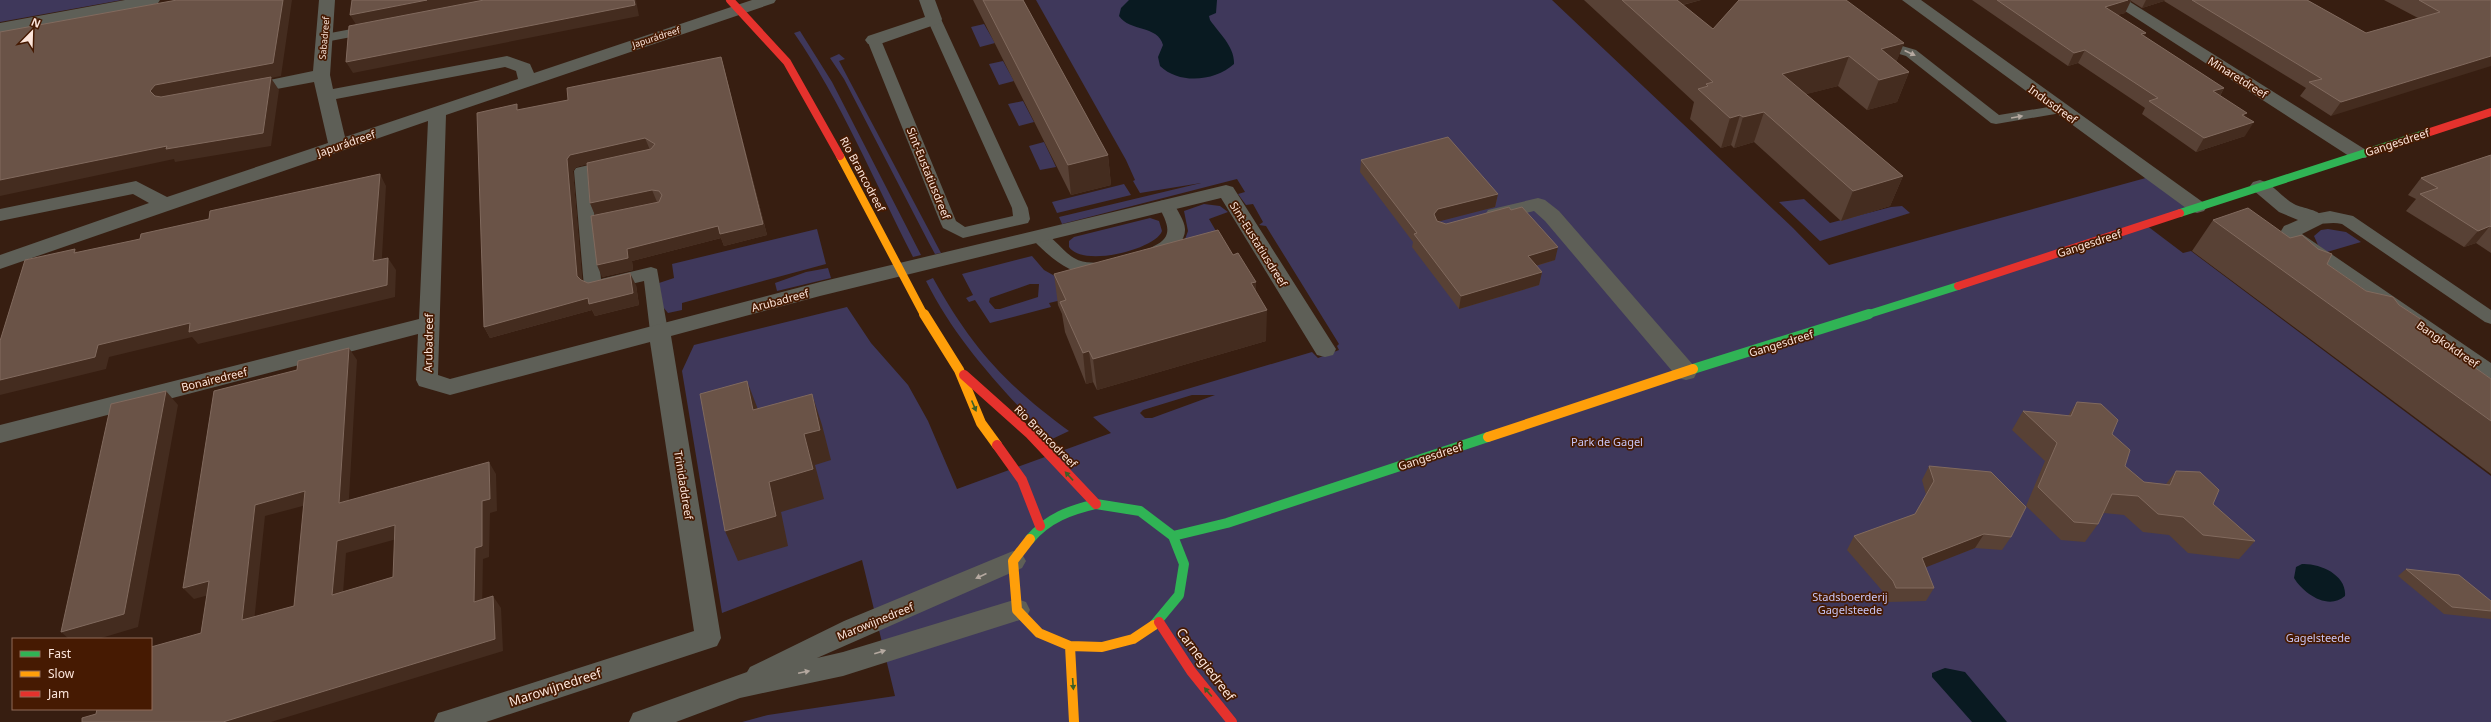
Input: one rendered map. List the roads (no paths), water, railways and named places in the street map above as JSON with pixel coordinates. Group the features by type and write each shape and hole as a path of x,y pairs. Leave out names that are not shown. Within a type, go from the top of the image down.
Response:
{"street":[{"path":"0,28 152,0"},
{"name":"Sabadreef","path":"327,0 321,75 338,146"},
{"name":"Japurádreef","path":"0,262 165,204 528,82 735,5 768,0"},
{"name":"Sint-Eustatiusdreef","path":"874,40 934,19 927,0"},
{"name":"Indusdreef","path":"1910,0 2197,207"},
{"name":"Minaretdreef","path":"2116,0 2359,154"},
{"name":"Rio Brancodreef","path":"735,5 787,62 812,103 927,320 959,370 981,423 1022,480 1040,526"},
{"path":"325,96 507,61 524,68 528,82"},
{"name":"Sabadreef","path":"230,93 321,75"},
{"name":"Arubadreef","path":"437,112 427,380 450,387 820,289 901,271"},
{"name":"Gangesdreef","path":"1173,536 1227,523 1686,372 1884,310 2260,186 2491,112"},
{"name":"Bangkokdreef","path":"2260,186 2286,208 2315,219"},
{"path":"0,215 136,187 165,204"},
{"name":"Sint-Eustatiusdreef","path":"901,271 1226,190 1325,349"},
{"path":"1480,219 1538,204 1562,228 1686,372"},
{"name":"Bangkokdreef","path":"2315,219 2291,231 2294,238 2491,374"},
{"name":"Bonairedreef","path":"0,434 428,324"},
{"name":"Trinidaddreef","path":"660,331 708,638"},
{"name":"Rio Brancodreef","path":"959,370 1030,434 1096,504"},
{"path":"1096,504 1140,511 1173,536 1184,564 1179,595 1159,622 1133,639 1102,647 1070,646 1039,632 1017,610 1013,561 1040,526 1066,511 1096,504"},
{"name":"Marowijnedreef","path":"739,686 803,650 948,591 1013,561"},
{"name":"Marowijnedreef","path":"643,722 739,686 843,664 1017,610"},
{"name":"Carnegiedreef","path":"1159,622 1191,671 1232,722"},
{"name":"Marowijnedreef","path":"448,722 708,638"},
{"path":"1070,646 1074,722"}],"lane":[{"name":"Sint-Eustatiusdreef","path":"874,40 950,224 963,233 1022,219 1020,208 934,19"},
{"path":"325,38 387,26"},
{"path":"1868,38 1874,42 1911,52 1996,120 2061,109"},
{"path":"627,161 582,171 594,222 593,287 651,273 660,331"},
{"path":"1040,237 1063,261 1078,268 1096,269 1128,261 1157,253 1176,236 1177,228 1166,205"},
{"name":"Bangkokdreef","path":"2315,219 2330,216 2347,220 2491,318"}],"water":[{"path":"1129,0 1217,0 1216,13 1209,16 1210,20 1229,46 1234,58 1234,64 1226,70 1208,77 1187,78 1168,72 1160,66 1158,57 1163,45 1156,34 1130,24 1119,16 1121,8"},
{"path":"2302,564 2309,564 2324,568 2337,576 2342,582 2345,596 2331,602 2324,601 2316,598 2303,589 2294,578 2296,567"},
{"path":"1945,668 1965,672 2007,722 1972,722 1932,677 1932,673"}],"park label":[{"name":"Park de Gagel","path":"1607,441"},
{"name":"Stadsboerderij Gagelsteede","path":"1850,602"},
{"name":"Gagelsteede","path":"2318,637"}]}
